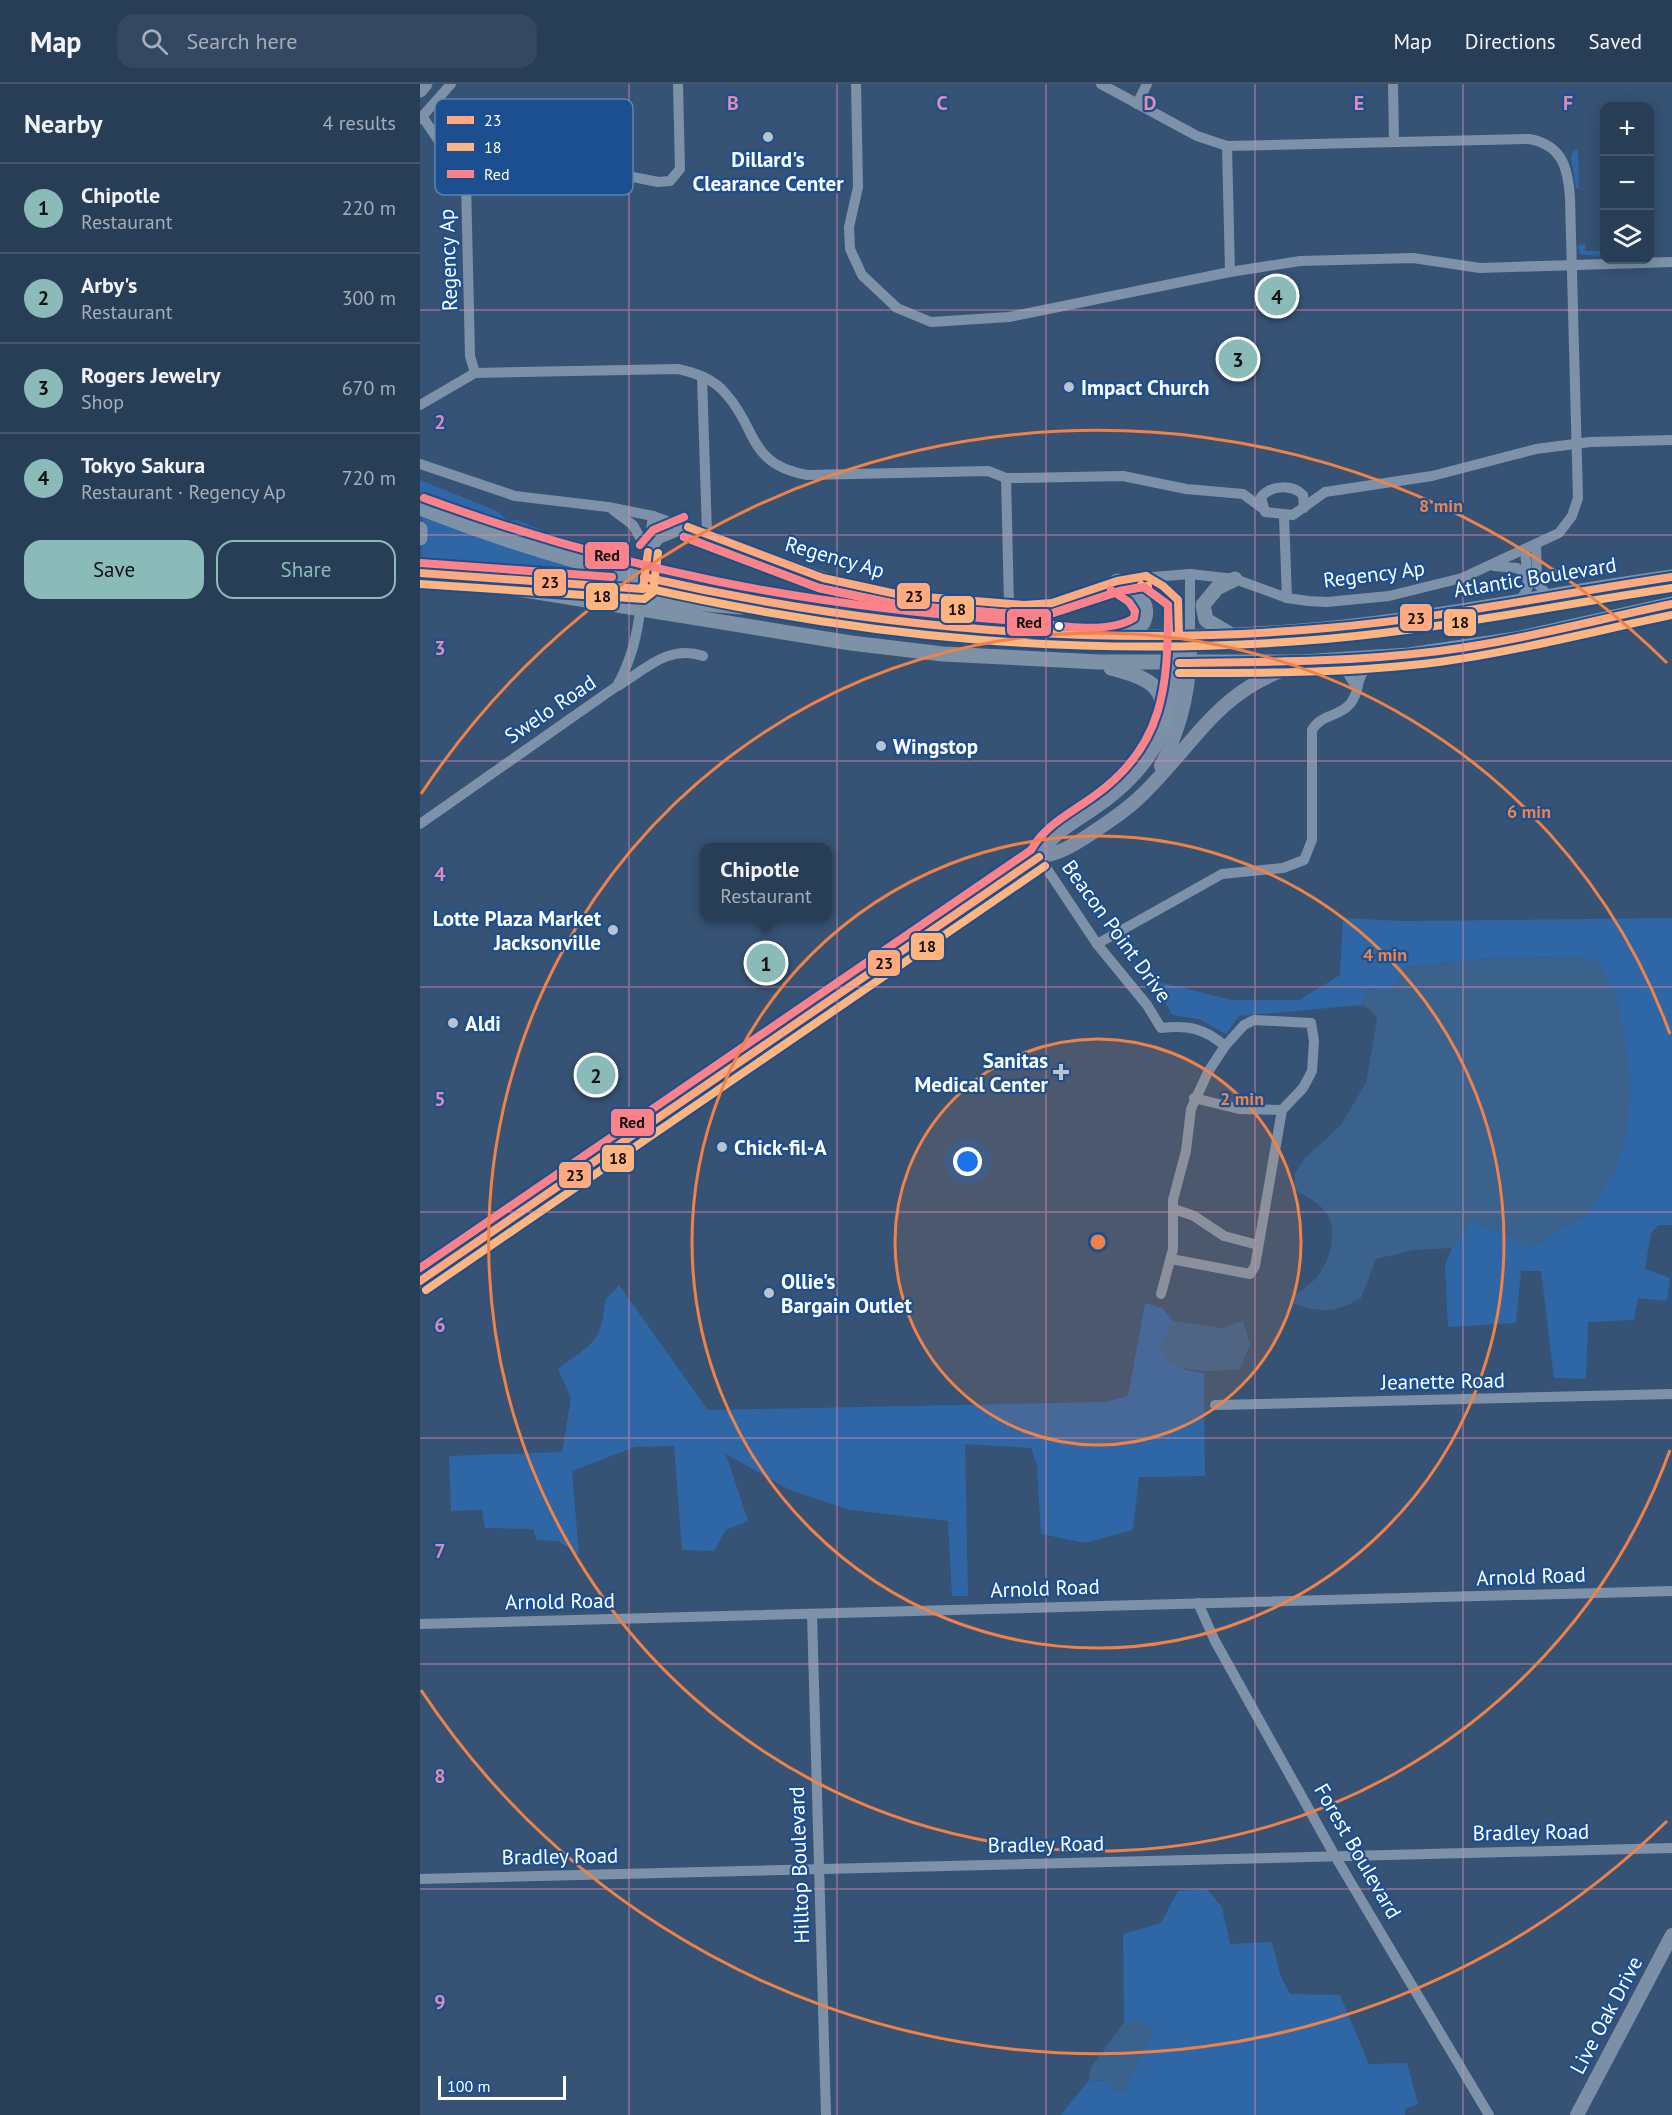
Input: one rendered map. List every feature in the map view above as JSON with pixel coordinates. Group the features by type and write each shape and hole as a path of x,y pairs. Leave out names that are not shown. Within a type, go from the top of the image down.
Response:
{"highway":[{"path":"420,90 425,84"},
{"path":"420,508 521,544 642,594 867,645 943,654 1082,662 1185,663 1379,657 1501,642 1672,604"},
{"path":"420,529 420,538"},
{"path":"420,573 847,615"},
{"name":"Atlantic Boulevard","path":"847,615 993,631 1124,636 1231,634 1354,626 1672,577"},
{"path":"1231,634 1206,621 1203,605 1217,588 1235,579"},
{"path":"1117,581 1139,595 1145,603 1146,612 1142,625 1124,636"},
{"path":"642,594 739,598 847,615"},
{"path":"1082,662 1134,675 1154,685 1163,699 1165,728"}],"main road":[{"path":"1150,786 1182,717 1188,694 1184,635"},
{"path":"420,1281 1039,857 1067,849 1122,812 1150,786 1203,724 1238,693 1284,670 1332,660"},
{"path":"1039,857 1056,834 1108,799 1131,779 1150,755 1165,728 1185,663"},
{"name":"Live Oak Drive","path":"1576,2115 1672,1935"}],"street":[{"name":"Regency Ap","path":"438,99 451,84"},
{"name":"Regency Ap","path":"633,177 658,182 670,181 680,169 678,84"},
{"path":"856,84 858,187 847,239 855,264 862,275 897,308 925,321 947,323 1009,317 1230,272 1300,261 1413,258 1480,268 1672,262"},
{"name":"Regency Ap","path":"420,464 515,496 608,507 653,516 707,533 794,568 852,586 901,595 1010,604 1052,603 1117,581 1146,576 1190,574 1235,579 1287,598 1327,602 1389,596 1436,586 1490,566 1559,533 1572,516 1578,498 1569,185 1564,161 1557,150 1547,144 1529,139 1227,146 1197,136 1101,84"},
{"path":"1122,95 1129,84"},
{"path":"1137,104 1147,84"},
{"path":"1393,84 1395,142"},
{"name":"Regency Ap","path":"435,102 421,118 435,138"},
{"path":"1227,146 1230,272"},
{"name":"Regency Ap","path":"466,195 470,356 475,373"},
{"path":"420,405 475,373 678,369 702,377 725,392 749,436 763,454 775,464 796,473 825,476 988,471 1006,478 1123,476 1186,489 1243,494 1280,488 1300,492 1325,492 1432,476 1515,454 1576,443 1672,440"},
{"path":"702,377 707,533"},
{"path":"1006,478 1010,604"},
{"path":"1262,508 1261,497 1265,491"},
{"path":"1300,492 1305,501 1304,508"},
{"path":"1243,494 1265,512 1284,516 1293,515 1325,492"},
{"path":"608,507 633,525 648,552 660,539 688,527"},
{"name":"Swelo Road","path":"420,824 617,686 629,664 637,639 653,516"},
{"path":"1284,516 1287,598"},
{"path":"1521,602 1528,587 1531,547"},
{"path":"1531,547 1537,583 1549,597"},
{"path":"1490,566 1517,568 1527,578"},
{"path":"1184,635 1190,574"},
{"path":"1178,575 1178,600 1184,635"},
{"path":"1146,576 1163,586 1178,600"},
{"path":"617,686 668,655 680,651 703,656"},
{"path":"1097,944 1222,874 1283,868 1304,860 1312,840 1312,730 1320,719 1348,706 1354,697 1362,671 1379,657"},
{"path":"1332,660 1347,672 1356,687"},
{"name":"Beacon Point Drive","path":"1039,857 1097,944 1147,1005 1161,1028 1194,1027 1205,1031 1225,1047"},
{"path":"1161,1294 1171,1259 1173,1200 1186,1151 1194,1098 1225,1047 1244,1025 1254,1020 1311,1023 1314,1041 1310,1078 1282,1110 1255,1266 1250,1274 1171,1259"},
{"path":"1194,1098 1239,1109 1282,1110"},
{"path":"1174,1209 1194,1216 1224,1236 1258,1245"},
{"name":"Jeanette Road","path":"1215,1405 1672,1394"},
{"name":"Arnold Road","path":"420,1624 1672,1591"},
{"name":"Forest Boulevard","path":"1198,1603 1215,1641 1335,1856 1489,2115"},
{"name":"Hilltop Boulevard","path":"812,1614 826,2115"},
{"name":"Bradley Road","path":"420,1879 1672,1848"}],"shaded area":[{"path":"1578,149 1579,187 1586,189 1576,188 1571,158 1573,150"},
{"path":"1585,244 1585,251 1600,251 1600,256 1581,255 1577,246"},
{"path":"420,480 497,511 508,521 518,520 545,532 607,549 627,561 490,528 420,502"},
{"path":"420,513 632,580 420,563 424,526"},
{"path":"1343,918 1403,921 1672,918 1672,1225 1659,1225 1651,1233 1645,1269 1670,1278 1667,1301 1638,1298 1634,1320 1588,1322 1586,1379 1554,1378 1541,1271 1521,1271 1516,1323 1448,1327 1445,1265 1452,1248 1472,1221 1631,1082 1616,994 1583,957 1501,958 1407,967 1389,991 1366,989 1362,1005 1239,1016 1226,1034 1198,1019 1172,1015 1155,981 1232,1000 1299,1000 1340,975"},
{"path":"1583,957 1599,963 1616,994 1631,1082 1628,1127 1615,1172 1586,1215 1531,1248 1472,1221 1452,1248 1414,1250 1376,1259 1361,1298 1342,1307 1318,1310 1288,1302 1321,1272 1331,1248 1332,1231 1328,1216 1318,1204 1295,1190 1295,1173 1304,1159 1340,1126 1366,1083 1377,1020 1371,1010 1362,1005 1366,989 1389,991 1407,967 1501,958"},
{"path":"619,1285 708,1410 1105,1402 1128,1396 1145,1303 1162,1308 1173,1321 1160,1348 1186,1370 1204,1373 1205,1476 1139,1477 1133,1530 1085,1543 1041,1534 1037,1466 1031,1448 965,1444 968,1596 952,1596 948,1521 850,1510 790,1490 726,1454 748,1521 726,1530 714,1551 682,1550 674,1446 635,1447 572,1471 579,1555 558,1541 537,1540 533,1529 485,1528 482,1510 451,1511 449,1456 562,1452 571,1398 558,1369 593,1341 601,1325 605,1300"},
{"path":"1173,1321 1222,1328 1243,1321 1250,1344 1240,1369 1203,1371 1167,1362 1160,1348"},
{"path":"1207,1889 1222,1907 1230,1944 1272,1942 1280,1975 1290,1994 1340,1995 1369,2064 1407,2063 1418,2104 1405,2109 1405,2115 1061,2115 1089,2080 1107,2081 1145,2022 1124,2022 1123,1934 1161,1923 1178,1891"},
{"path":"1124,2022 1145,2022 1154,2031 1125,2093 1113,2090 1107,2081 1089,2080 1090,2069"}],"transit line":[{"name":"Red","path":"424,498 498,524 644,565 790,595 864,606 1094,628 1122,623 1134,618 1135,611 1129,602 1111,590"},
{"name":"Red","path":"640,545 653,530 684,517"},
{"name":"23","path":"688,527 823,578 901,595 1024,605 1052,603 1117,581 1146,576"},
{"name":"18","path":"684,537 819,588 900,605 1023,615 1053,613 1120,591 1148,586"},
{"name":"Red","path":"420,1268 1031,850 1051,826 1118,777 1136,756 1149,735 1158,712 1166,662 1168,605 1144,587 1120,591 1053,613 1023,615 900,605 819,588 684,537"},
{"name":"23","path":"420,573 643,589 648,552"},
{"name":"18","path":"420,584 644,599 653,592 658,553"},
{"name":"Red","path":"421,563 612,577"},
{"name":"23","path":"1146,576 1163,586 1178,600 1179,636"},
{"name":"23","path":"644,577 728,595 898,621 983,630 1069,635 1154,636 1241,634 1370,624 1672,577"},
{"name":"18","path":"1141,585 1168,605 1169,636"},
{"name":"18","path":"642,587 728,605 897,632 982,640 1152,647 1238,645 1369,635 1672,588"},
{"name":"23","path":"1179,663 1277,662 1407,655 1527,636 1672,604"},
{"name":"18","path":"1179,673 1277,672 1407,666 1527,647 1672,615"},
{"name":"23","path":"420,1281 1039,857"},
{"name":"18","path":"426,1290 1045,866"}],"place":[{"name":"Dillard's Clearance Center","path":"768,137"},
{"name":"Tokyo Sakura","path":"1277,296"},
{"name":"Rogers Jewelry","path":"1238,359"},
{"name":"Impact Church","path":"1069,387"},
{"name":"Wingstop","path":"881,746"},
{"name":"Lotte Plaza Market Jacksonville","path":"613,930"},
{"name":"Chipotle","path":"766,963"},
{"name":"Aldi","path":"453,1023"},
{"name":"Sanitas Medical Center","path":"1061,1072"},
{"name":"Arby's","path":"596,1075"},
{"name":"Chick-fil-A","path":"722,1147"},
{"name":"Ollie's Bargain Outlet","path":"769,1293"}]}
